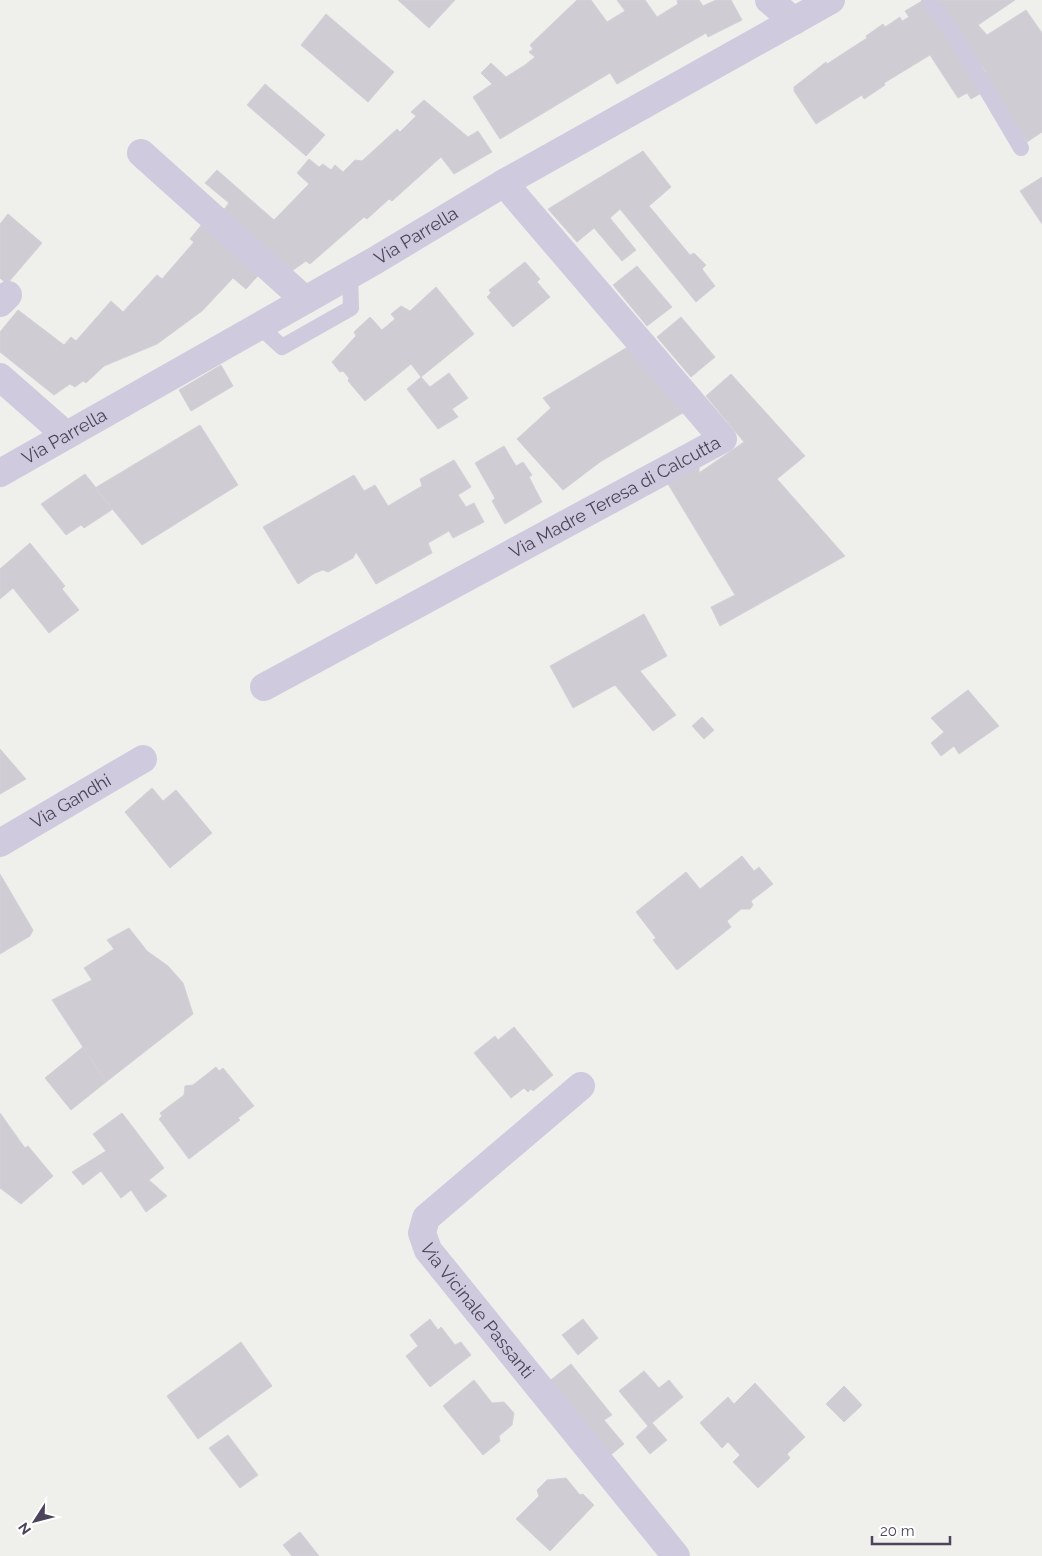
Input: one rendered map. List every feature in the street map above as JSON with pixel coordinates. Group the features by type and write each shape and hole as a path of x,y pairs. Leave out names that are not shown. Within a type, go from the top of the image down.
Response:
{"street":[{"path":"769,0 794,21"},
{"name":"Via Parrella","path":"0,473 350,275 504,184 831,0"},
{"path":"141,153 305,300"},
{"name":"Via Madre Teresa di Calcutta","path":"264,687 723,439 504,184"},
{"path":"0,377 66,435"},
{"name":"Via Gandhi","path":"0,843 143,759"},
{"name":"Via Vicinale Passanti","path":"581,1086 426,1218 422,1233 428,1250 676,1556"}],"lane":[{"path":"929,0 956,38 1021,148"},
{"path":"259,326 282,347 351,308 350,275"}],"building":[{"path":"398,0 455,0 429,28"},
{"path":"577,0 591,0 607,22 625,11 617,0 645,0 657,17 678,4 677,0 699,0 703,6 716,0 731,0 742,20 708,37 706,33 617,84 610,73 500,139 473,97 492,84 481,73 491,63 506,77 525,65 535,57 529,52 533,49 530,45"},
{"path":"937,0 1015,0 978,25 987,35 1026,10 1042,33 1042,132 1027,142 983,74 986,72"},
{"path":"922,1 983,92 971,99 967,93 958,98 930,55 884,83 885,85 864,99 862,95 816,124 794,91 794,87 826,62 827,64 867,38 866,36 883,24 885,27 900,17 902,21 909,17 905,11"},
{"path":"326,14 394,72 368,102 301,45"},
{"path":"265,84 325,135 306,156 247,105"},
{"path":"424,100 468,137 478,131 492,152 454,174 441,157 392,201 389,199 367,219 364,217 310,264 306,261 289,273 274,258 246,289 233,278 202,311 157,344 104,366 86,383 83,381 75,387 70,384 54,395 0,352 0,332 18,310 64,345 71,337 76,341 111,301 123,312 157,275 162,279 194,242 190,239 203,223 222,212 229,203 205,183 217,170 274,220 309,184 297,173 309,159 319,167 323,164 331,170 335,165 343,172 355,160 362,161 397,129 400,132 416,116 411,112"},
{"path":"643,151 671,187 649,206 690,255 694,253 706,265 702,269 715,286 696,302 620,209 610,218 636,250 622,261 594,228 577,242 548,209"},
{"path":"1042,177 1042,224 1020,191"},
{"path":"8,214 42,243 7,284 0,278 0,224"},
{"path":"525,262 540,279 537,282 550,297 513,327 487,297 491,293 489,290"},
{"path":"637,266 672,307 647,326 613,285"},
{"path":"436,287 474,334 421,377 411,364 365,401 348,381 349,378 343,371 340,372 332,362 356,336 354,332 370,317 382,330 395,319 391,314 401,306 410,311"},
{"path":"681,317 715,357 691,377 657,337"},
{"path":"631,345 686,411 600,462 563,490 517,439 551,408 543,398"},
{"path":"221,365 233,386 191,411 179,390"},
{"path":"449,373 468,398 452,409 458,417 438,429 407,389 421,377 430,387"},
{"path":"731,374 805,456 777,479 845,556 720,626 711,607 735,595 668,484 699,467 699,473 744,442 706,396"},
{"path":"200,425 238,485 142,545 95,488"},
{"path":"504,446 516,466 523,462 532,475 529,477 542,502 505,524 492,501 495,498 475,463"},
{"path":"454,460 471,487 458,495 466,507 474,503 484,522 453,538 449,531 428,543 432,553 376,584 356,552 353,558 328,572 323,570 315,573 298,584 263,527 354,475 364,491 375,485 388,506 422,486 420,479"},
{"path":"85,474 113,509 84,528 81,525 66,535 41,504"},
{"path":"30,543 65,586 62,589 79,610 49,633 13,588 0,599 0,569"},
{"path":"644,614 667,656 640,671 676,715 653,731 615,685 573,708 550,666"},
{"path":"968,690 999,726 959,754 954,746 941,756 931,743 944,732 931,718"},
{"path":"702,717 714,730 704,739 692,726"},
{"path":"0,749 26,779 0,794"},
{"path":"152,788 163,801 176,790 212,833 170,868 125,812"},
{"path":"742,856 754,871 759,867 773,884 751,901 753,905 750,909 741,909 727,921 731,927 677,970 653,940 656,938 636,912 686,872 700,889"},
{"path":"0,874 33,930 30,936 0,954"},
{"path":"129,928 147,951 168,966 183,983 193,1014 106,1082 52,1000 92,980 84,968 114,949 107,940"},
{"path":"514,1027 553,1075 533,1091 531,1089 528,1092 524,1088 511,1098 474,1053 495,1036 498,1040"},
{"path":"83,1047 106,1082 71,1110 45,1078"},
{"path":"216,1067 219,1071 223,1068 254,1106 238,1118 240,1120 189,1159 159,1119 162,1116 160,1113 184,1095 185,1086 193,1085"},
{"path":"0,1113 25,1148 28,1146 53,1176 21,1204 0,1188"},
{"path":"122,1113 164,1168 149,1180 167,1196 146,1212 131,1190 121,1198 101,1171 83,1185 72,1172 106,1151 93,1134"},
{"path":"430,1319 438,1330 441,1327 455,1345 461,1342 471,1355 430,1387 406,1356 418,1346 410,1335"},
{"path":"583,1319 598,1338 578,1355 562,1335"},
{"path":"241,1342 272,1386 198,1439 167,1396"},
{"path":"571,1364 612,1415 604,1420 624,1444 607,1458 547,1383"},
{"path":"644,1371 659,1388 669,1380 683,1397 652,1423 667,1440 650,1454 636,1437 648,1426 619,1391"},
{"path":"474,1380 492,1403 504,1402 514,1413 512,1425 499,1436 500,1441 483,1455 443,1406"},
{"path":"755,1383 805,1437 787,1454 790,1458 758,1488 733,1462 740,1455 728,1442 722,1448 700,1423 728,1397 734,1404"},
{"path":"844,1386 862,1405 844,1422 826,1404"},
{"path":"228,1435 258,1475 240,1488 209,1448"},
{"path":"566,1478 580,1495 583,1494 594,1505 550,1551 516,1519 539,1496 537,1490 547,1480"},
{"path":"300,1532 319,1556 292,1556 283,1545"}]}
